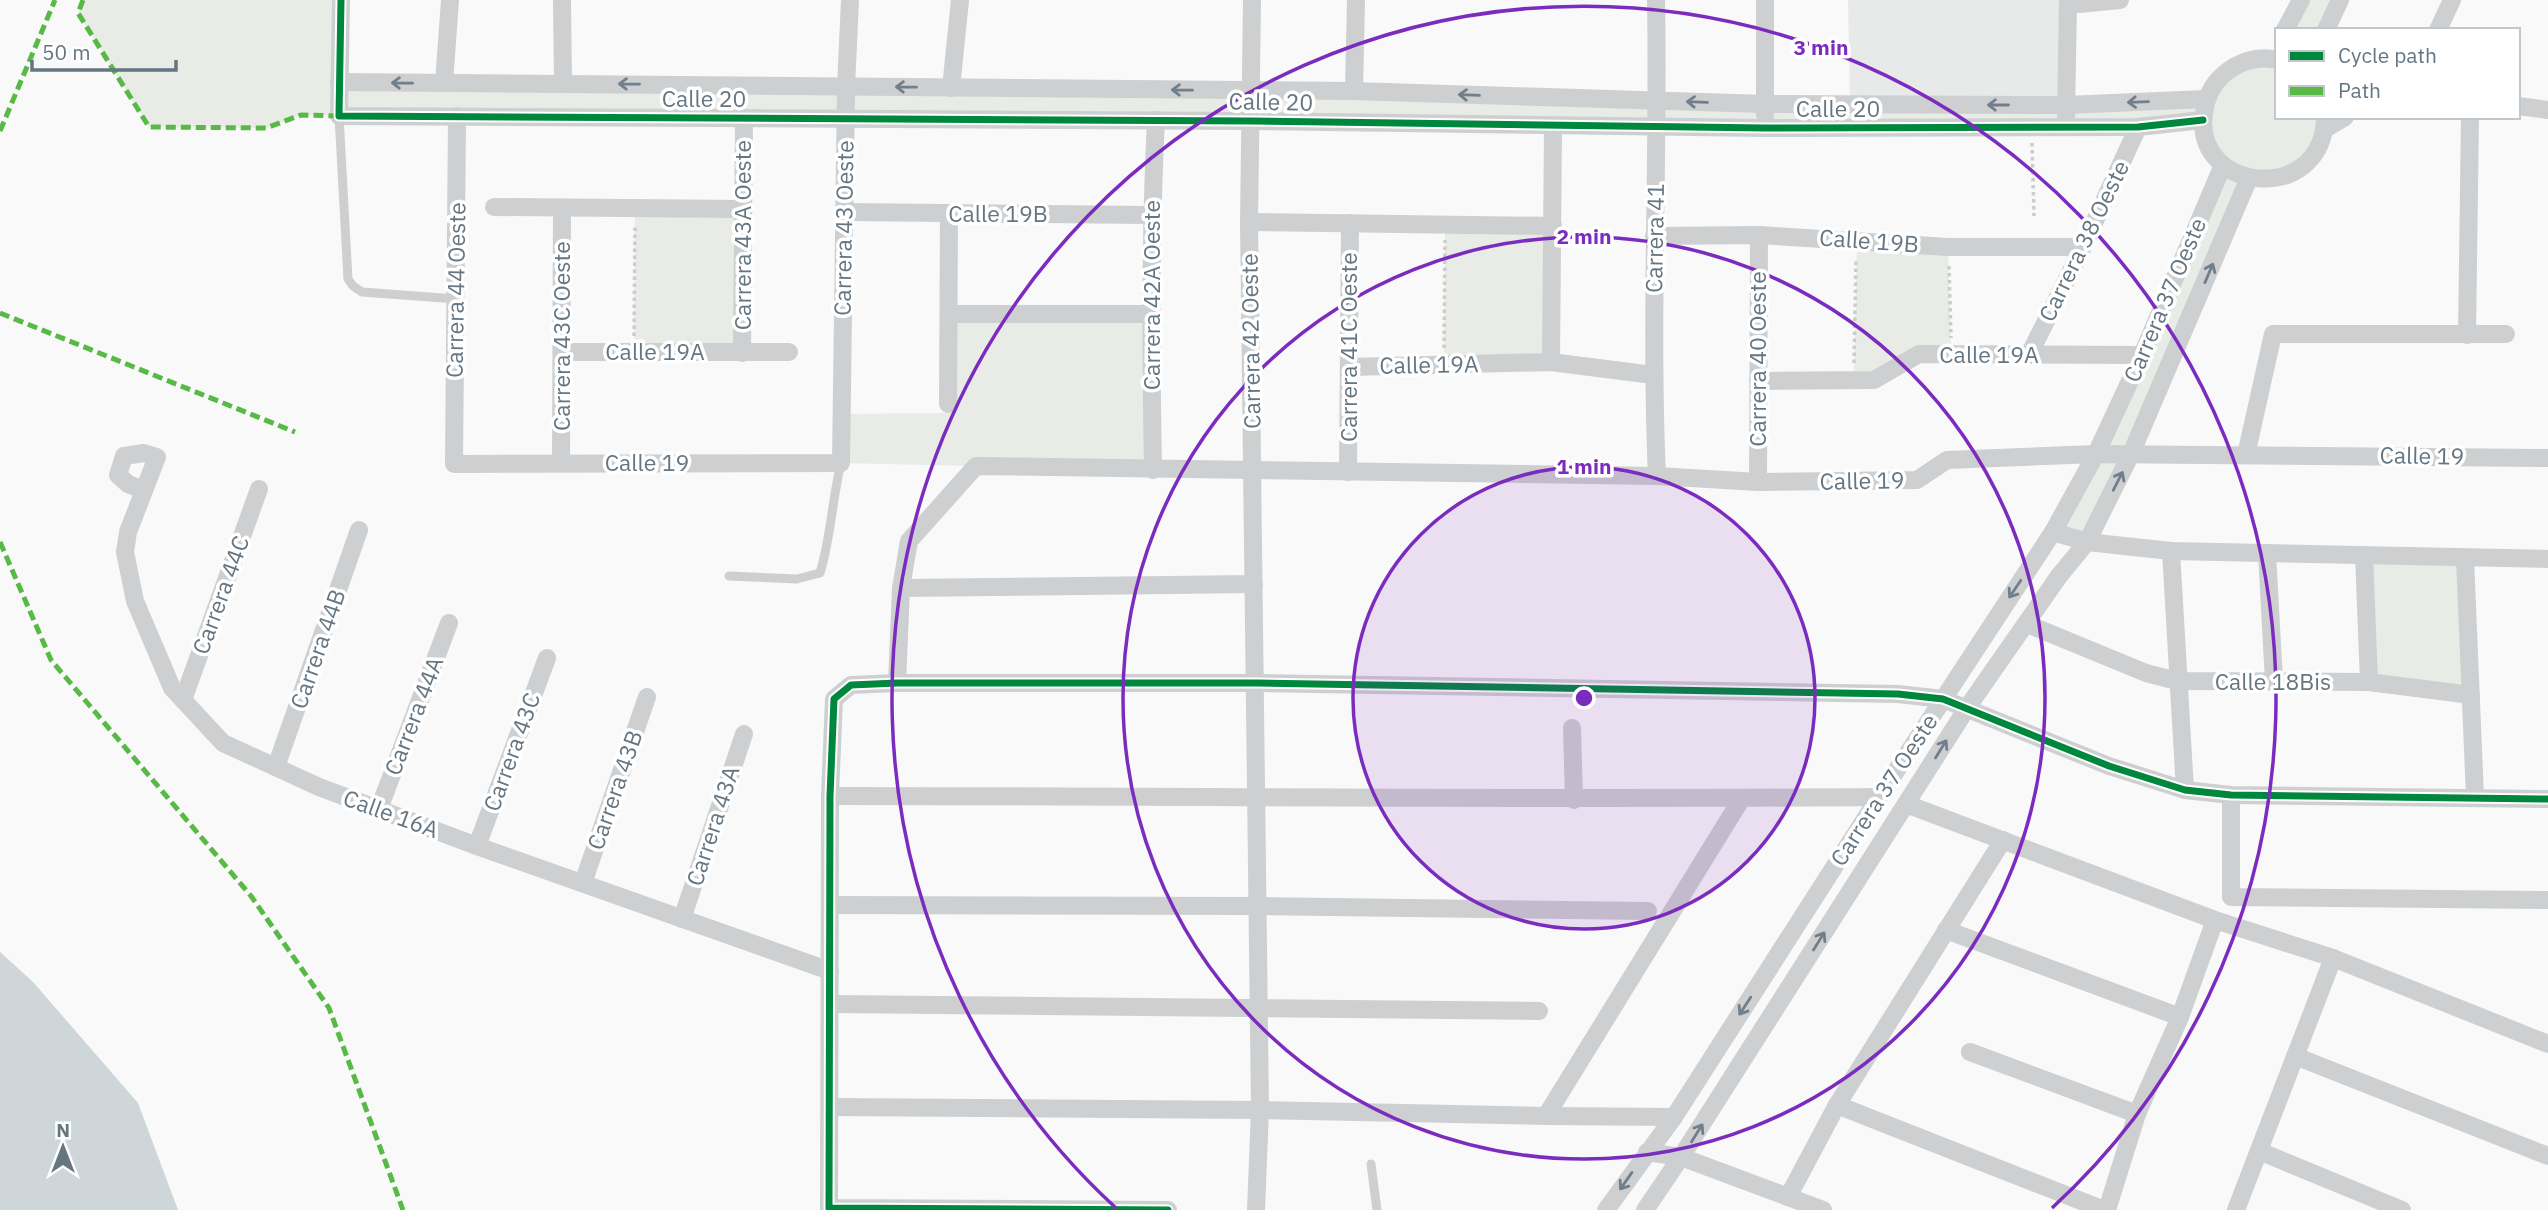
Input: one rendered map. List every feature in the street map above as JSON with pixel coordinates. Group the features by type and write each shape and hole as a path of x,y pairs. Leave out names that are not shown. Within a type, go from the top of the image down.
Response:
{"street":[{"path":"339,116 341,0"},
{"path":"444,83 450,0"},
{"path":"562,0 562,84"},
{"name":"Carrera 43 Oeste","path":"841,463 846,87 850,0"},
{"path":"951,88 960,0"},
{"name":"Carrera 42 Oeste","path":"1252,0 1249,222 1257,683 1260,1110 1256,1210"},
{"path":"1354,91 1356,0"},
{"name":"Carrera 41","path":"1656,0 1658,127 1653,375 1657,476"},
{"path":"1765,0 1765,128"},
{"path":"2066,127 2068,2 2120,0"},
{"path":"2286,28 2301,0"},
{"path":"2327,28 2340,0"},
{"path":"2439,28 2452,0"},
{"path":"2274,54 2231,68 2216,81 2206,99 2203,120 2211,151 2223,165 2249,178 2269,180 2289,176 2306,164 2318,148 2325,123"},
{"name":"Calle 20","path":"339,82 1354,91 1765,104 2066,105 2206,99"},
{"path":"2520,106 2548,110"},
{"name":"Calle 20","path":"339,116 1156,120 1765,128 2138,127 2203,120"},
{"name":"Carrera 44 Oeste","path":"454,464 457,117"},
{"name":"Carrera 43A Oeste","path":"742,353 744,118"},
{"path":"2467,335 2470,119"},
{"name":"Carrera 42A Oeste","path":"1153,470 1150,314 1156,120"},
{"path":"1551,362 1553,126"},
{"name":"Carrera 38 Oeste","path":"2029,355 2083,247 2138,127"},
{"name":"Carrera 37 Oeste","path":"1606,1210 1674,1117 1878,797 2053,532 2096,454 2142,355 2223,165"},
{"name":"Carrera 37 Oeste","path":"1645,1210 1967,708 2059,576 2087,542 2131,454 2249,178"},
{"path":"494,207 744,209"},
{"name":"Carrera 43C Oeste","path":"561,463 562,208"},
{"name":"Calle 19B","path":"844,212 1151,215"},
{"path":"948,404 949,214"},
{"path":"1249,222 1553,226"},
{"name":"Carrera 41C Oeste","path":"1348,472 1350,223"},
{"name":"Calle 19B","path":"1654,236 1759,235 1948,247 2083,247"},
{"name":"Carrera 40 Oeste","path":"1758,482 1759,235"},
{"path":"949,314 1150,314"},
{"path":"2246,454 2273,334 2506,334"},
{"name":"Calle 19A","path":"562,352 789,352"},
{"name":"Calle 19A","path":"1758,381 1874,380 1919,354 2142,355"},
{"name":"Calle 19A","path":"1349,367 1551,362 1653,375"},
{"name":"Calle 19","path":"897,682 901,588 909,541 976,466 1657,476 1758,482 1917,480 1947,460 2096,454 2548,458"},
{"name":"Calle 19","path":"454,464 841,463"},
{"name":"Carrera 44C","path":"183,700 259,489"},
{"name":"Calle 16A","path":"144,490 128,532 125,552 135,601 172,688 223,743 319,787 831,971"},
{"name":"Carrera 44B","path":"276,767 359,530"},
{"path":"2053,532 2087,542 2171,551 2548,559"},
{"path":"2171,551 2185,790"},
{"path":"2267,553 2274,682"},
{"path":"2364,555 2369,682"},
{"path":"2465,558 2475,797"},
{"path":"901,588 1254,584"},
{"name":"Carrera 44A","path":"379,809 449,623"},
{"name":"Calle 18Bis","path":"2027,624 2146,673 2177,681 2369,682 2472,695"},
{"name":"Carrera 43C","path":"477,846 547,658"},
{"path":"1168,1210 829,1209 830,796 834,699 851,685 897,682 1257,683 1898,694 1943,699 2109,766 2185,790 2231,795 2548,799"},
{"name":"Carrera 43B","path":"583,884 648,697"},
{"path":"1572,727 1574,800"},
{"name":"Carrera 43A","path":"682,919 744,734"},
{"path":"2231,795 2231,897 2548,900"},
{"path":"830,796 1258,796 1574,800 1878,797"},
{"path":"1546,1116 1742,798"},
{"path":"1906,804 2215,919 2333,958 2548,1044"},
{"path":"1788,1197 1836,1105 2003,840"},
{"path":"830,905 1259,906 1648,911"},
{"path":"1836,1105 2105,1210 2137,1114 2180,1017 2215,919"},
{"path":"1946,930 2180,1017"},
{"path":"2236,1210 2333,958"},
{"path":"831,1004 1539,1011"},
{"path":"1970,1052 2137,1114"},
{"path":"2295,1056 2548,1156"},
{"path":"830,1107 1674,1117"},
{"path":"2259,1151 2402,1210"},
{"path":"1647,1152 1681,1157 1823,1210"}],"lane":[{"path":"339,116 348,279 362,292 456,299"},
{"path":"729,576 796,579 820,573 828,547 841,463"},
{"path":"1371,1164 1377,1210"}],"path":[{"path":"2032,127 2034,216"},
{"path":"634,352 635,208"},
{"path":"1444,364 1445,224"},
{"path":"1854,379 1857,240"},
{"path":"1948,247 1951,354"}],"shaded area":[{"path":"83,0 341,0 339,81 1658,101 2206,99 2216,81 2269,58 2275,48 2275,119 2324,119 2306,164 2249,179 2087,542 2053,532 2223,165 2203,120 2138,127 301,115 266,128 149,127 78,13"},
{"path":"1848,0 2068,0 2066,105 1850,104"},
{"path":"2301,0 2340,0 2327,28 2286,28"},
{"path":"635,208 744,209 742,353 634,352"},
{"path":"1445,224 1553,226 1551,362 1444,364"},
{"path":"1857,240 1948,247 1951,354 1854,379"},
{"path":"949,314 1150,314 1153,470 841,463 841,414 948,413"},
{"path":"2364,555 2465,558 2471,695 2369,682"},
{"path":"0,952 33,982 138,1103 178,1210 0,1210"}],"marked path":[{"path":"0,131 55,0"},
{"path":"83,0 78,13 149,127 266,128 301,115 339,116"},
{"path":"0,313 295,432"},
{"path":"0,542 51,660 251,896 329,1008 403,1210"}],"cycle path":[{"path":"341,0 339,116 1251,121 1765,128 2138,127 2203,120"},
{"path":"1168,1210 829,1208 830,796 834,699 851,685 1257,683 1898,694 1943,699 2109,766 2185,790 2231,795 2548,799"}]}
